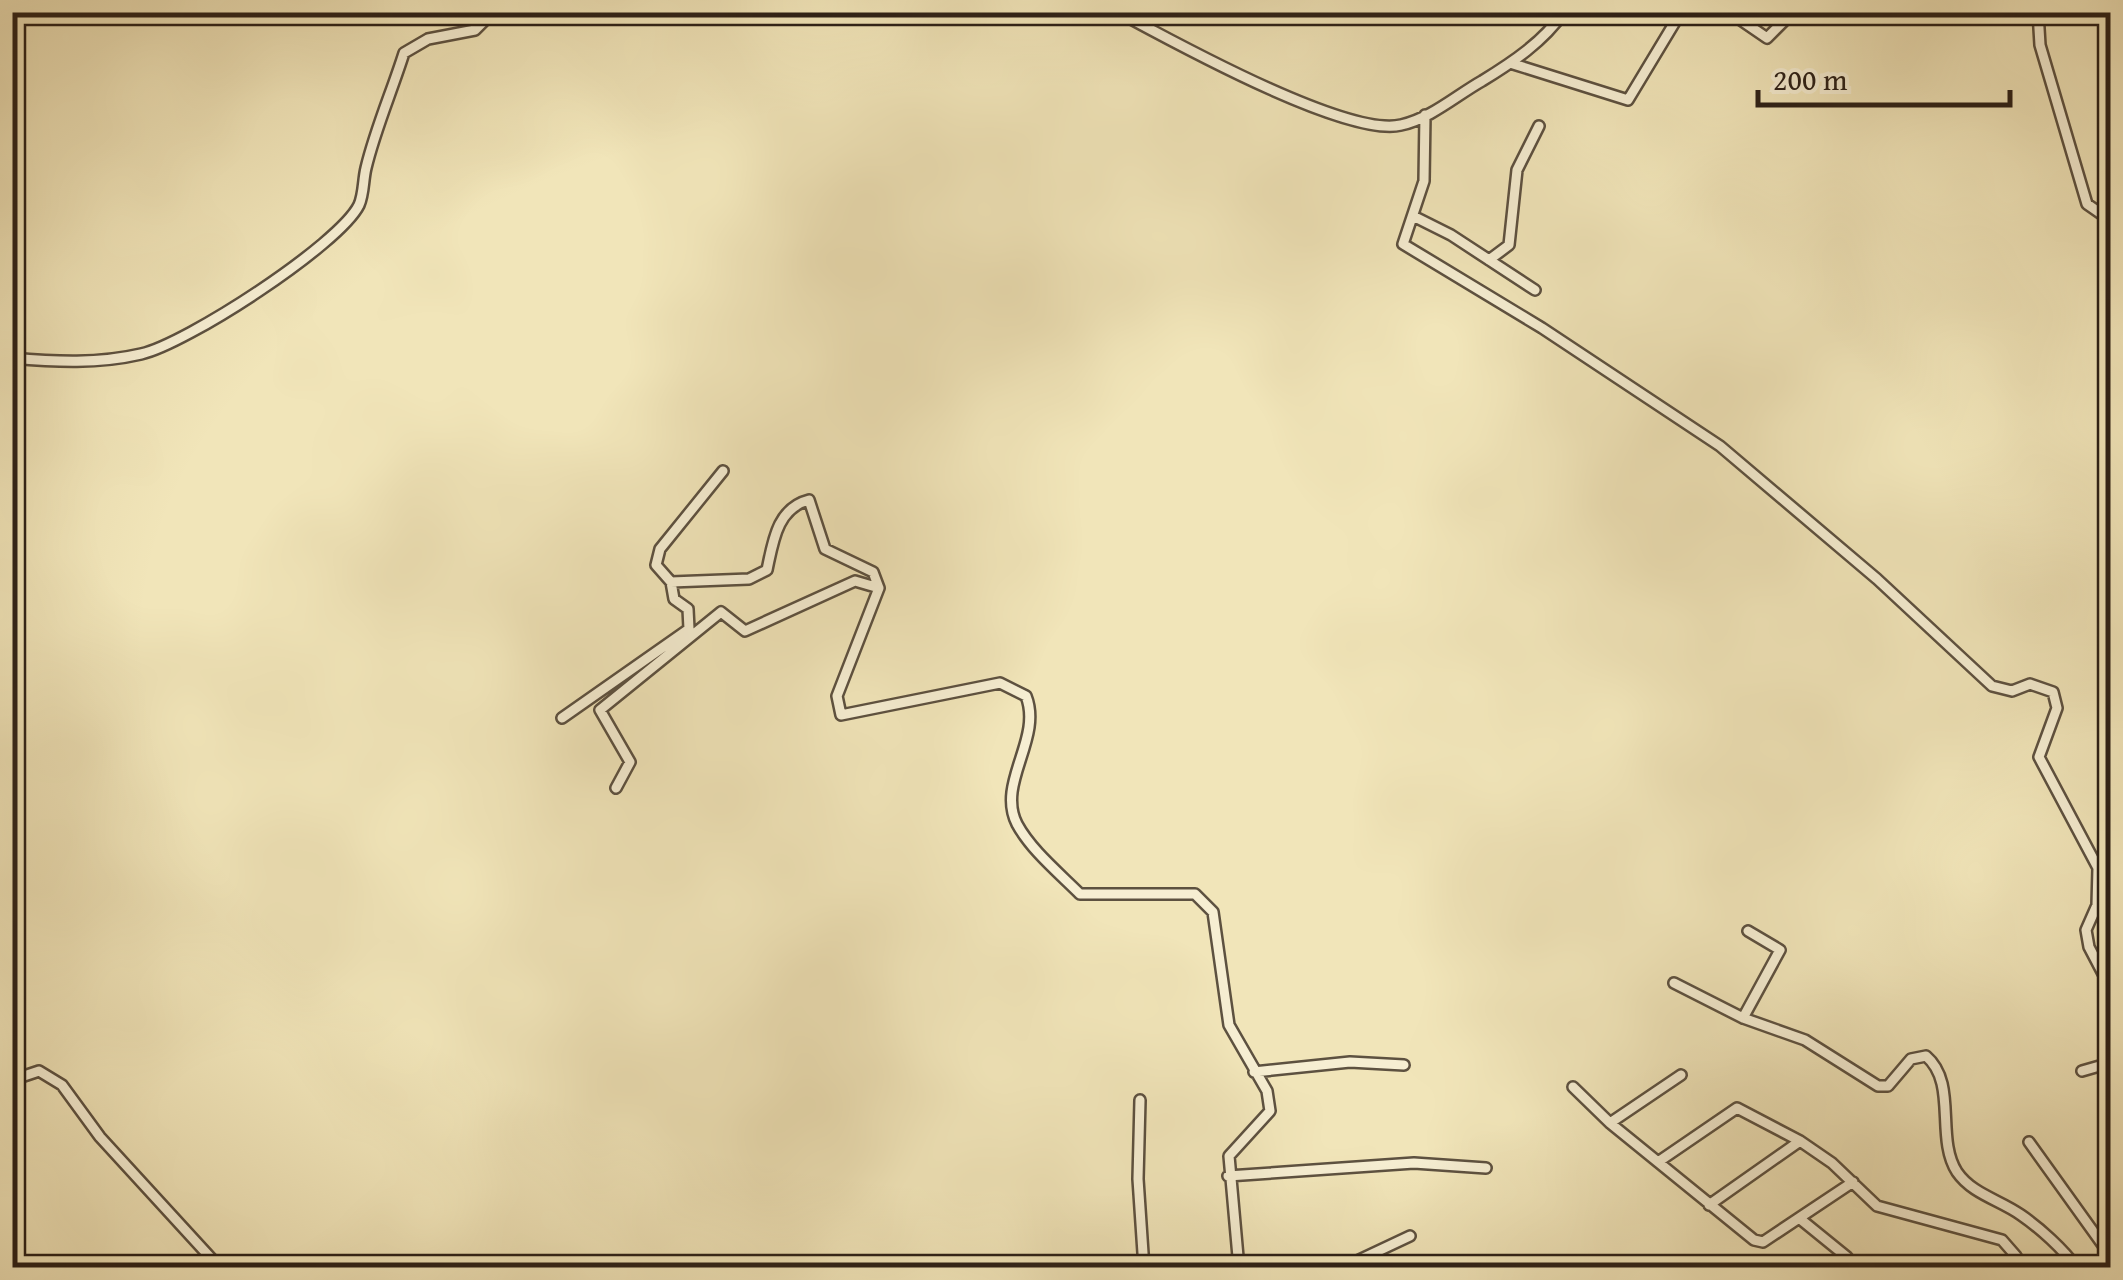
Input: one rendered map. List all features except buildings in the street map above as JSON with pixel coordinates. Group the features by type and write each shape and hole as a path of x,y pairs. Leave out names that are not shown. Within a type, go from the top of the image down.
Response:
{"street":[{"path":"12,358 70,364 144,354 198,329 277,278 348,222 361,202 366,167 404,53 428,39 475,30 493,12"},
{"path":"1118,12 1293,98 1361,123 1399,126 1425,115 1510,63 1542,38 1564,12"},
{"path":"1510,63 1628,100 1680,12"},
{"path":"1729,12 1767,38 1793,12"},
{"path":"2038,12 2040,45 2087,204 2110,220"},
{"path":"1425,115 1424,181 1403,244 1542,328 1720,446 1876,579 1992,686 2012,691 2030,684 2053,692 2057,708 2040,757 2098,868 2094,916 2086,930 2089,947 2110,987"},
{"path":"1506,273 1517,170 1539,126"},
{"path":"1413,216 1535,290"},
{"path":"1489,260 1510,245"},
{"path":"562,718 689,629 688,609 674,599 671,582 656,565 660,549 723,471"},
{"path":"671,582 749,579 767,570 778,524 796,503 809,500 825,549 873,572 879,588 836,696 841,714 1000,683 1026,696 1032,710 1022,766 1010,792 1017,823 1080,894 1195,894 1213,912 1229,1025 1267,1091 1270,1111 1229,1156 1240,1268"},
{"path":"616,788 630,762 600,710 721,612 745,632 855,581 879,588"},
{"path":"1744,1018 1780,950 1748,931"},
{"path":"1674,983 1744,1018 1805,1040 1878,1086 1894,1081 1911,1059 1926,1056 1944,1094 1948,1152 1955,1170 1965,1183 2022,1215 2077,1268"},
{"path":"1254,1072 1350,1062 1404,1065"},
{"path":"2082,1071 2110,1063"},
{"path":"12,1080 39,1071 62,1085 100,1136 220,1268"},
{"path":"1610,1123 1680,1075"},
{"path":"1573,1087 1610,1123 1754,1240 1763,1242 1853,1182"},
{"path":"1140,1100 1138,1179 1144,1268"},
{"path":"1658,1162 1737,1108 1800,1140 1877,1206 2002,1240 2016,1256 2012,1268"},
{"path":"1709,1205 1800,1140"},
{"path":"2029,1142 2110,1255"},
{"path":"1228,1176 1377,1164 1486,1168"},
{"path":"1800,1218 1847,1257 1838,1268"},
{"path":"1342,1268 1410,1236"},
{"path":"1376,1252 1382,1268"}]}
